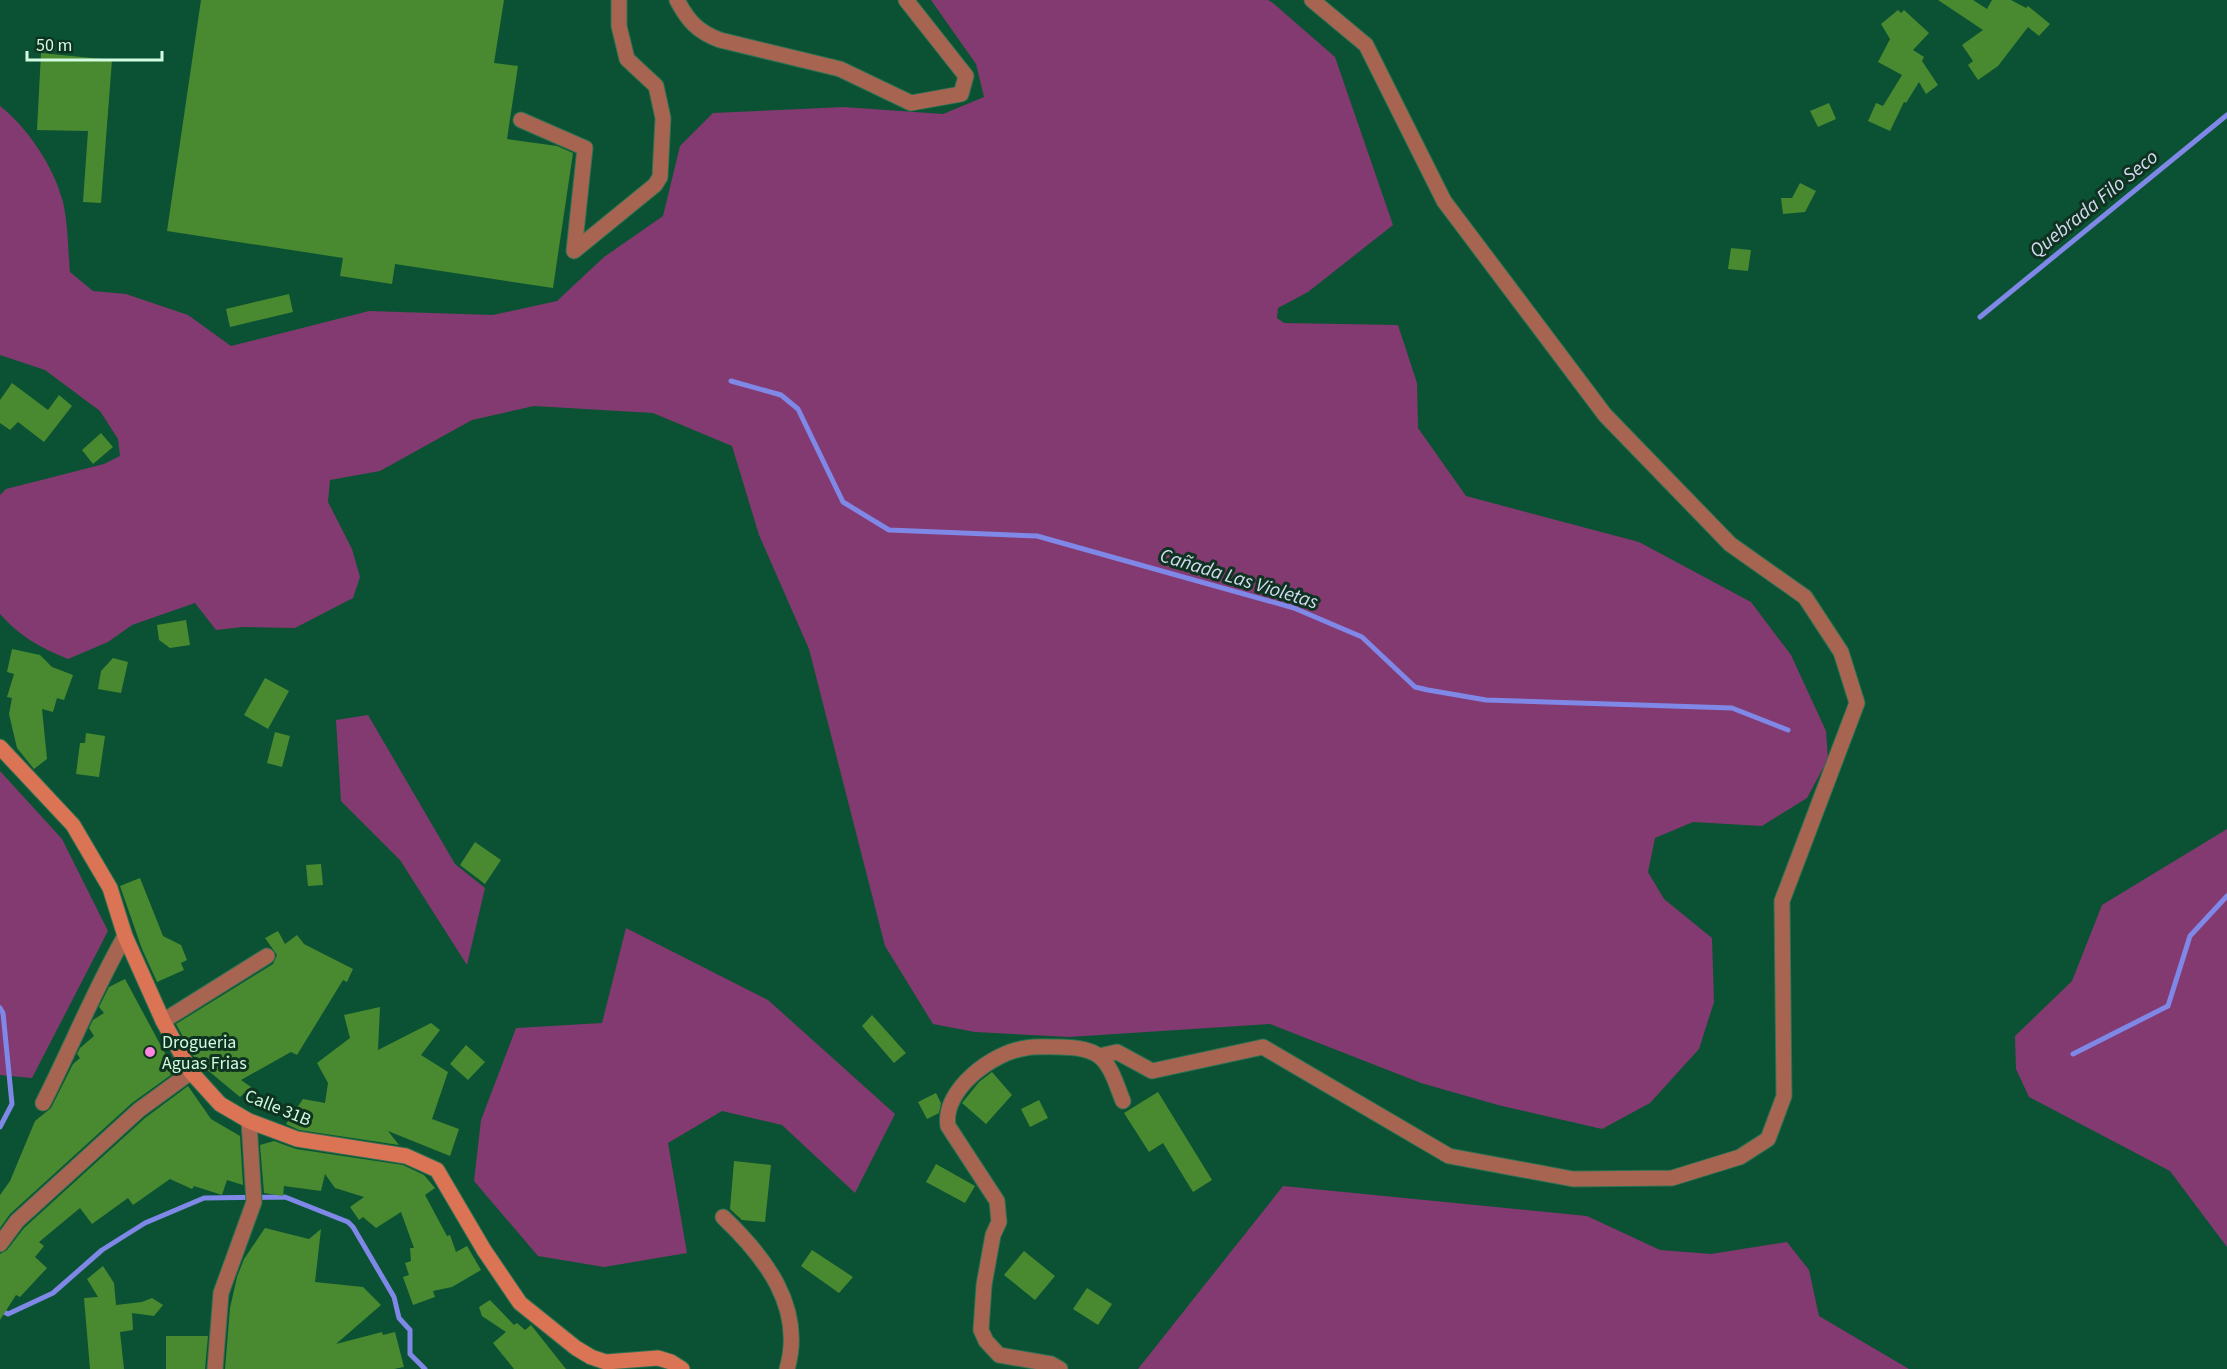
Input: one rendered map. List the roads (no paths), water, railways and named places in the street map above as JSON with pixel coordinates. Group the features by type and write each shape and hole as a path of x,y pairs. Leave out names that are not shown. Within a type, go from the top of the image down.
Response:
{"street":[{"path":"521,120 585,148 574,251 655,185 660,177 663,118 656,86 627,59 619,26 619,0"},
{"path":"677,0 687,19 704,34 720,40 840,69 911,103 961,94 966,76 906,0"},
{"path":"1099,1056 1117,1052 1152,1071 1263,1047 1449,1156 1573,1179 1672,1178 1740,1157 1768,1139 1784,1096 1782,901 1857,703 1841,652 1805,597 1730,544 1605,416 1444,201 1366,45 1312,0"},
{"name":"Calle 31B","path":"0,747 73,825 110,888 125,936 163,1021 191,1072 220,1104 249,1121 297,1139 406,1156 437,1170 484,1250 520,1303 576,1348 591,1357 606,1362 658,1358 682,1369"},
{"path":"43,1103 75,1040 98,984 125,936"},
{"path":"163,1021 267,956"},
{"path":"1060,1369 1051,1364 999,1355 986,1341 981,1330 984,1285 993,1235 999,1222 997,1201 948,1126 947,1117 956,1091 979,1070 1006,1054 1025,1048 1077,1047 1099,1056 1113,1076 1123,1101"},
{"path":"0,1244 17,1221 139,1110 191,1072"},
{"path":"215,1369 221,1293 254,1203 255,1180 249,1121"},
{"path":"723,1217 752,1245 779,1283 791,1326 787,1369"}],"waterway":[{"name":"Quebrada Filo Seco","path":"1980,317 2227,115"},
{"name":"Cañada Las Violetas","path":"731,381 781,395 798,409 843,502 889,530 1037,536 1294,608 1362,637 1415,687 1428,690 1486,700 1732,708 1788,730"},
{"path":"2073,1054 2168,1006 2190,936 2227,896"},
{"path":"0,1008 3,1013 12,1104 0,1127"},
{"path":"0,1310 8,1314 53,1293 102,1250 145,1223 204,1198 285,1197 348,1222 353,1227 394,1297 399,1318 410,1330 410,1354 425,1369"}],"place":[{"name":"Drogueria Aguas Frias","path":"150,1052"}]}
